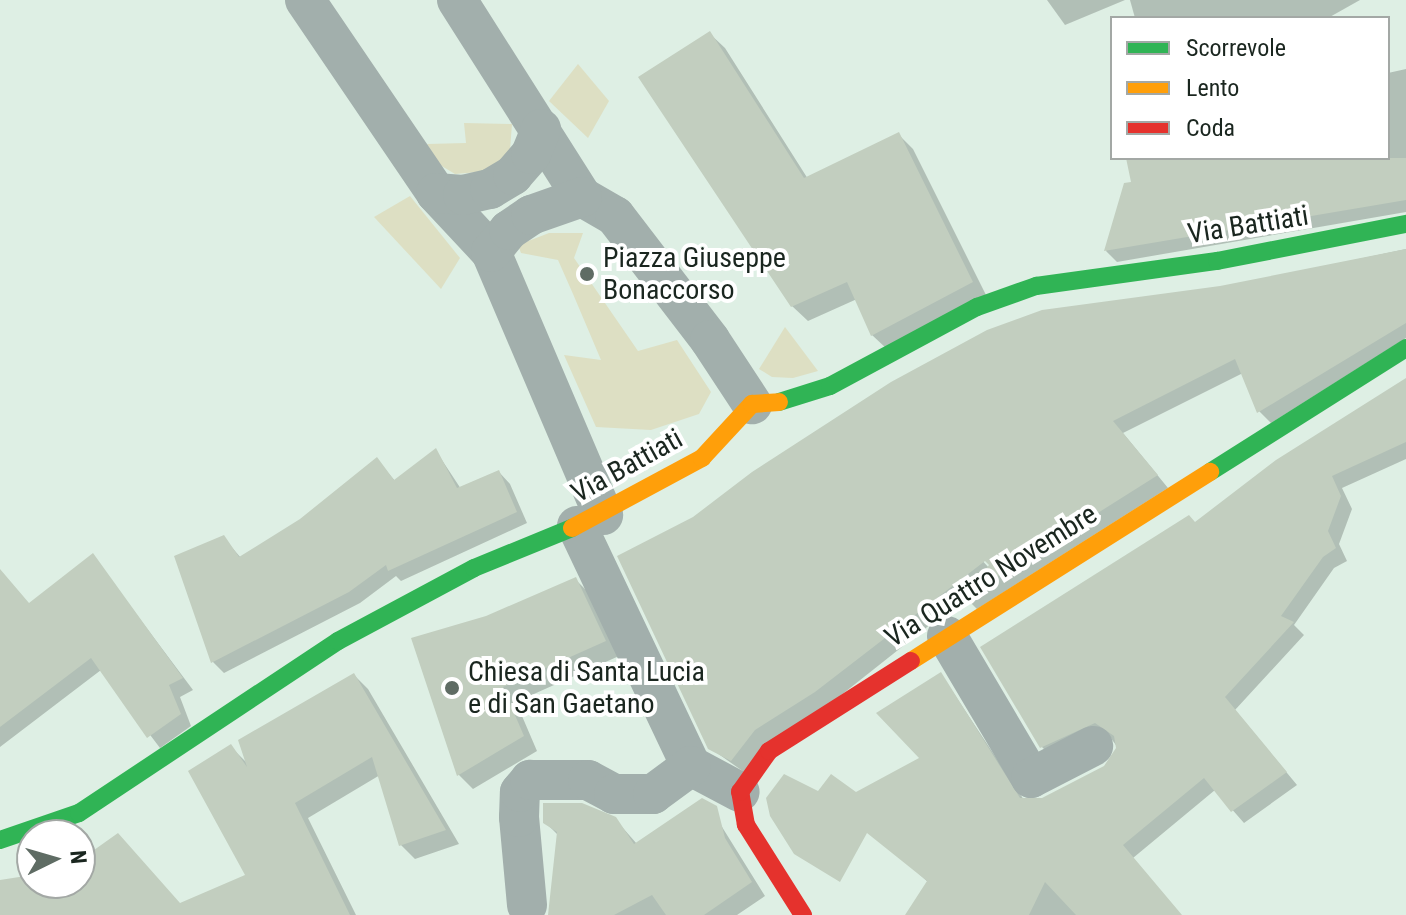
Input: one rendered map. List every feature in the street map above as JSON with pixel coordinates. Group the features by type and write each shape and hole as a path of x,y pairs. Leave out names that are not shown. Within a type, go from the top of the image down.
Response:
{"street":[{"path":"305,0 436,193 491,252 590,520 691,766 740,792 746,825 803,915"},
{"path":"457,0 582,197 615,216 710,340 752,404"},
{"path":"436,193 477,192 513,175 531,154 541,129"},
{"path":"491,252 509,230 531,215 582,197"},
{"name":"Via Battiati","path":"0,840 79,813 338,641 474,568 590,520 702,458 752,404 785,401 830,386 977,307 1036,286 1217,261 1406,224"},
{"name":"Via Quattro Novembre","path":"740,792 769,751 1406,348"},
{"path":"947,636 1031,778 1093,746"},
{"path":"527,905 519,817 520,792 530,780 588,780 614,794 653,794 691,766"}],"green space":[{"path":"578,64 609,101 588,138 549,101"},
{"path":"464,123 512,124 510,150 490,171 455,174 440,165 427,144 466,143"},
{"path":"410,196 460,258 441,289 374,217"},
{"path":"549,233 583,233 574,258 638,351 677,340 711,392 699,414 651,430 596,427 564,355 601,360 573,294 558,260 521,253 518,245"},
{"path":"785,327 818,371 793,378 772,377 759,369"}],"building":[{"path":"710,31 804,178 899,132 973,282 871,336 847,282 791,307 638,77"},
{"path":"1406,158 1406,200 1104,251 1124,183 1131,182 1126,160"},
{"path":"1406,249 1406,323 1257,413 1235,359 1113,421 1158,475 963,598 989,565 985,561 815,692 755,730 731,761 708,749 617,556 693,517 752,472 891,382 987,330 1042,310 1220,286"},
{"path":"1406,378 1406,442 1332,476 1341,496 1328,531 1336,548 1323,557 1281,616 1294,622 1225,697 1287,772 1231,812 1204,778 1123,845 1182,915 1076,915 1045,882 1029,915 905,915 927,881 867,833 840,882 794,854 770,816 766,798 784,774 818,791 831,774 856,792 919,758 876,713 941,672 1020,798 1042,798 1104,766 1116,748 1114,736 1095,723 1040,748 980,647 1189,515 1195,522 1276,460"},
{"path":"436,448 457,488 499,470 517,512 388,571 386,565 349,592 211,663 174,556 224,535 239,557 300,519 377,457 394,480"},
{"path":"93,553 183,678 169,685 181,714 147,738 91,658 0,727 0,569 29,603"},
{"path":"576,577 606,641 503,687 524,736 457,776 411,638 486,616"},
{"path":"354,673 446,830 399,846 372,757 295,803 350,915 0,915 0,880 16,878 16,899 96,899 96,849 118,833 180,903 245,875 188,771 231,744 247,767 238,740"},
{"path":"702,798 717,806 725,838 752,882 704,915 666,915 652,895 614,915 548,915 557,832 543,823 543,803 582,803 616,817 634,844"}],"traffic: fast":[{"path":"779,402 830,386 977,307 1036,286 1217,261 1406,224"},
{"path":"1210,472 1406,348"},
{"path":"0,840 79,813 338,641 474,568 572,528"}],"traffic: slow":[{"path":"572,528 702,458 752,404 779,402"},
{"path":"911,661 1210,472"}],"traffic: jam":[{"path":"803,915 746,825 740,792 769,751 911,661"}],"place":[{"name":"Piazza Giuseppe Bonaccorso","path":"587,274"},
{"name":"Chiesa di Santa Lucia e di San Gaetano","path":"452,688"}]}
